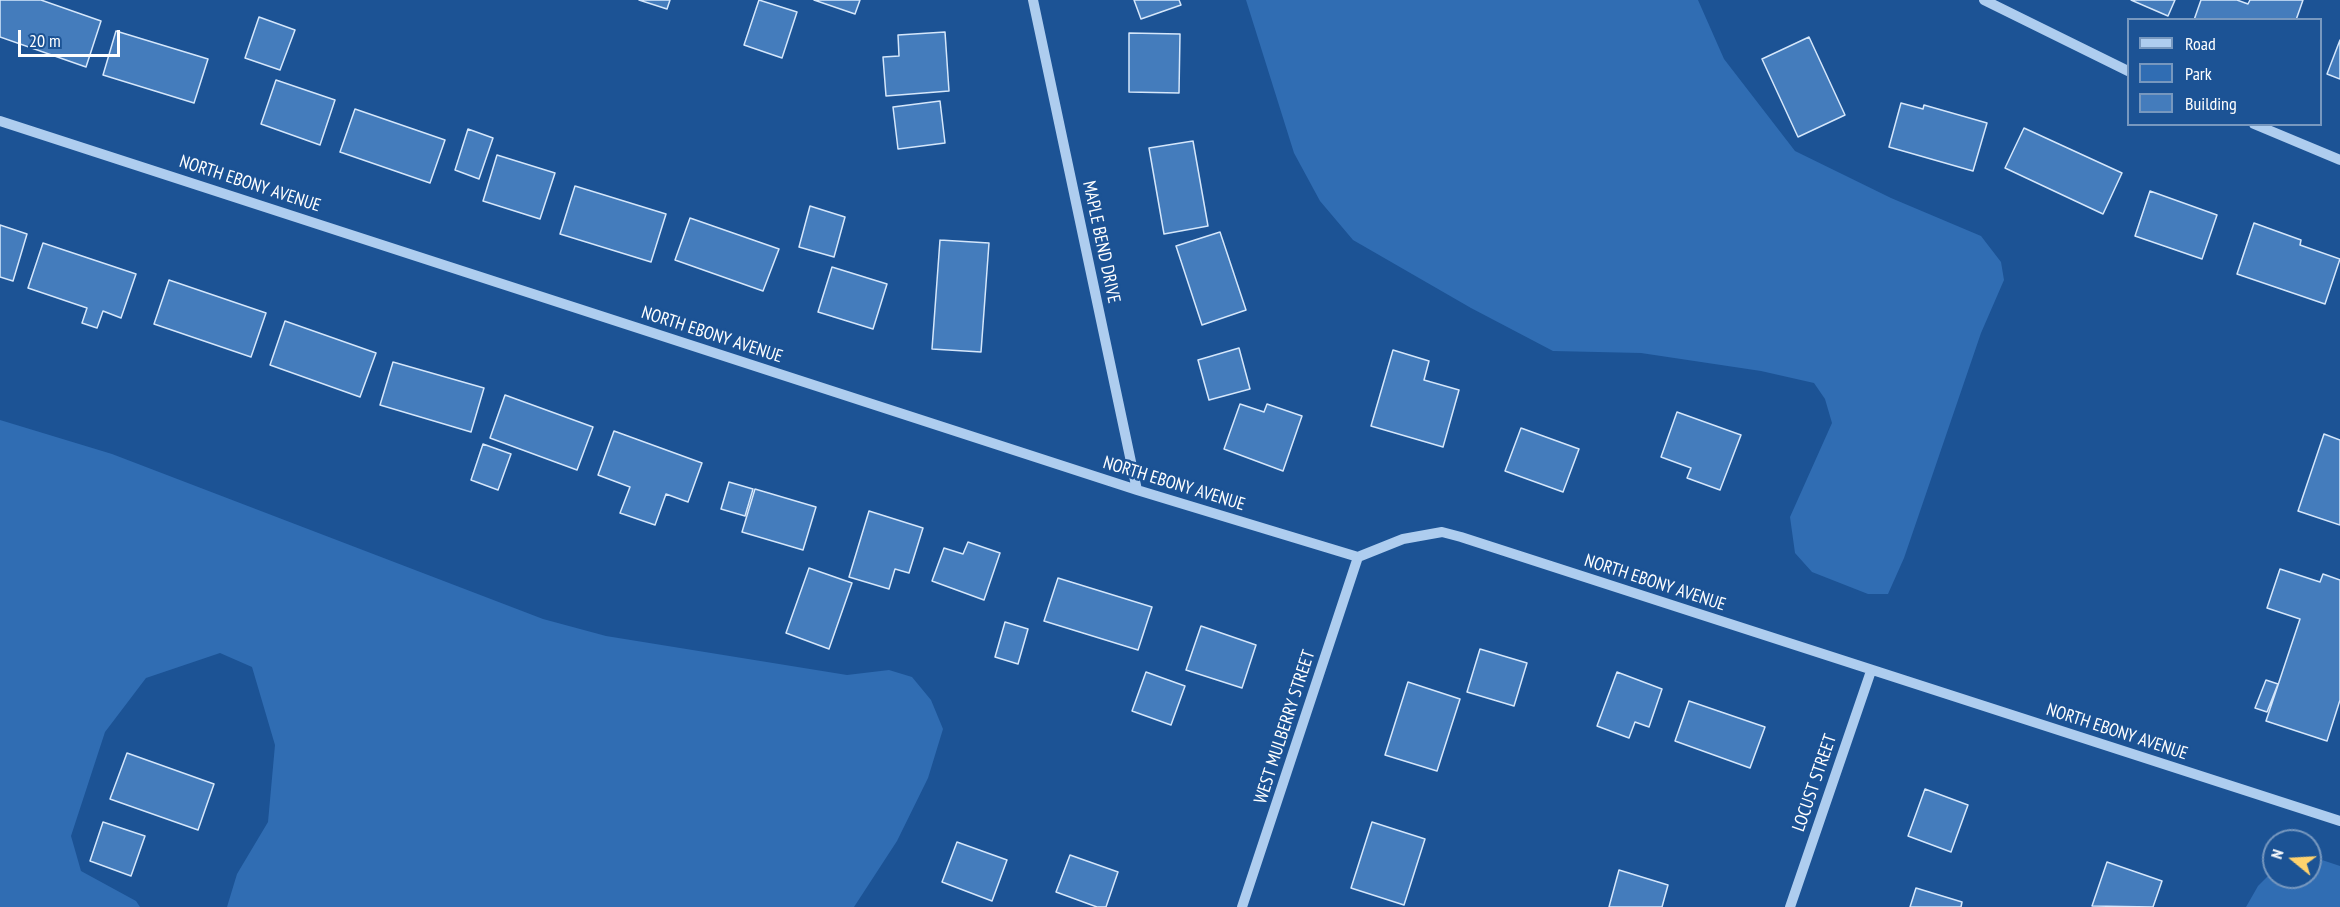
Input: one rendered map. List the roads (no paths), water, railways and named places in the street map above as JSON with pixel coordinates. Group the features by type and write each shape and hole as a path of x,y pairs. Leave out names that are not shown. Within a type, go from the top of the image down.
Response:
{"street":[{"name":"MAPLE BEND DRIVE","path":"1033,0 1137,490"},
{"path":"1984,0 2127,71"},
{"name":"NORTH EBONY AVENUE","path":"0,121 1137,490 1358,558 1403,539 1442,532 2340,821"},
{"path":"2259,126 2340,160"},
{"name":"WEST MULBERRY STREET","path":"1242,907 1358,558"},
{"name":"LOCUST STREET","path":"1790,907 1871,671"}]}
